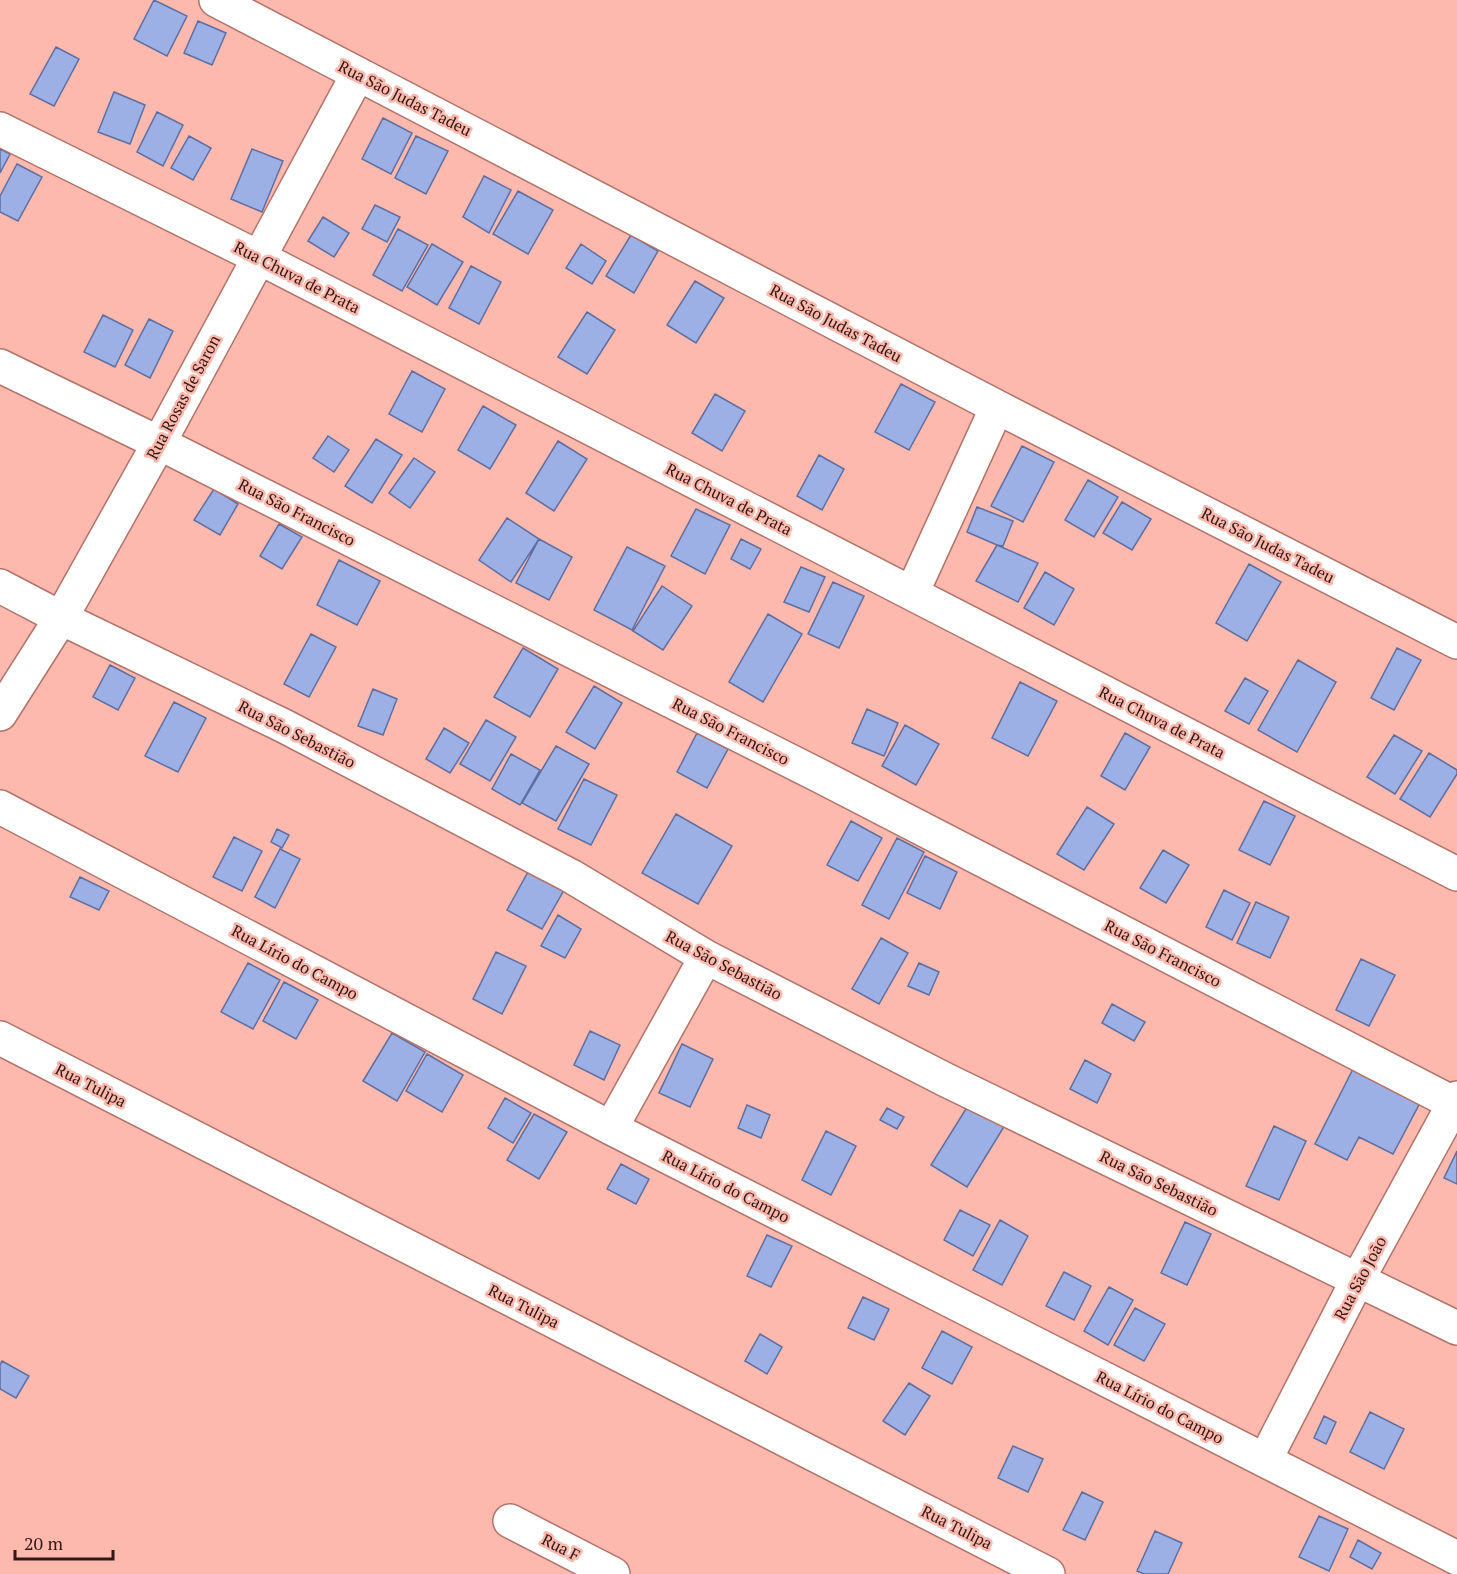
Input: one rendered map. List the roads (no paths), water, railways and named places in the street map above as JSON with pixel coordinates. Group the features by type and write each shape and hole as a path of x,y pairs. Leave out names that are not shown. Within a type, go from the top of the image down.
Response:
{"street":[{"name":"Rua São Judas Tadeu","path":"216,0 997,407 1457,642"},
{"name":"Rua Rosas de Saron","path":"0,714 61,618 159,443 358,74"},
{"name":"Rua Chuva de Prata","path":"0,129 258,257 1457,874"},
{"name":"Rua São Francisco","path":"0,366 159,443 820,776 1456,1102"},
{"path":"912,593 997,407"},
{"name":"Rua São Sebastião","path":"0,585 61,618 284,726 561,870 706,957 946,1080 1457,1328"},
{"name":"Rua Lírio do Campo","path":"0,807 611,1128 1457,1558"},
{"path":"611,1128 706,957"},
{"name":"Rua Tulipa","path":"0,1038 1048,1574"},
{"name":"Rua São João","path":"1265,1460 1358,1279 1456,1102"},
{"name":"Rua F","path":"510,1521 613,1574"}]}
